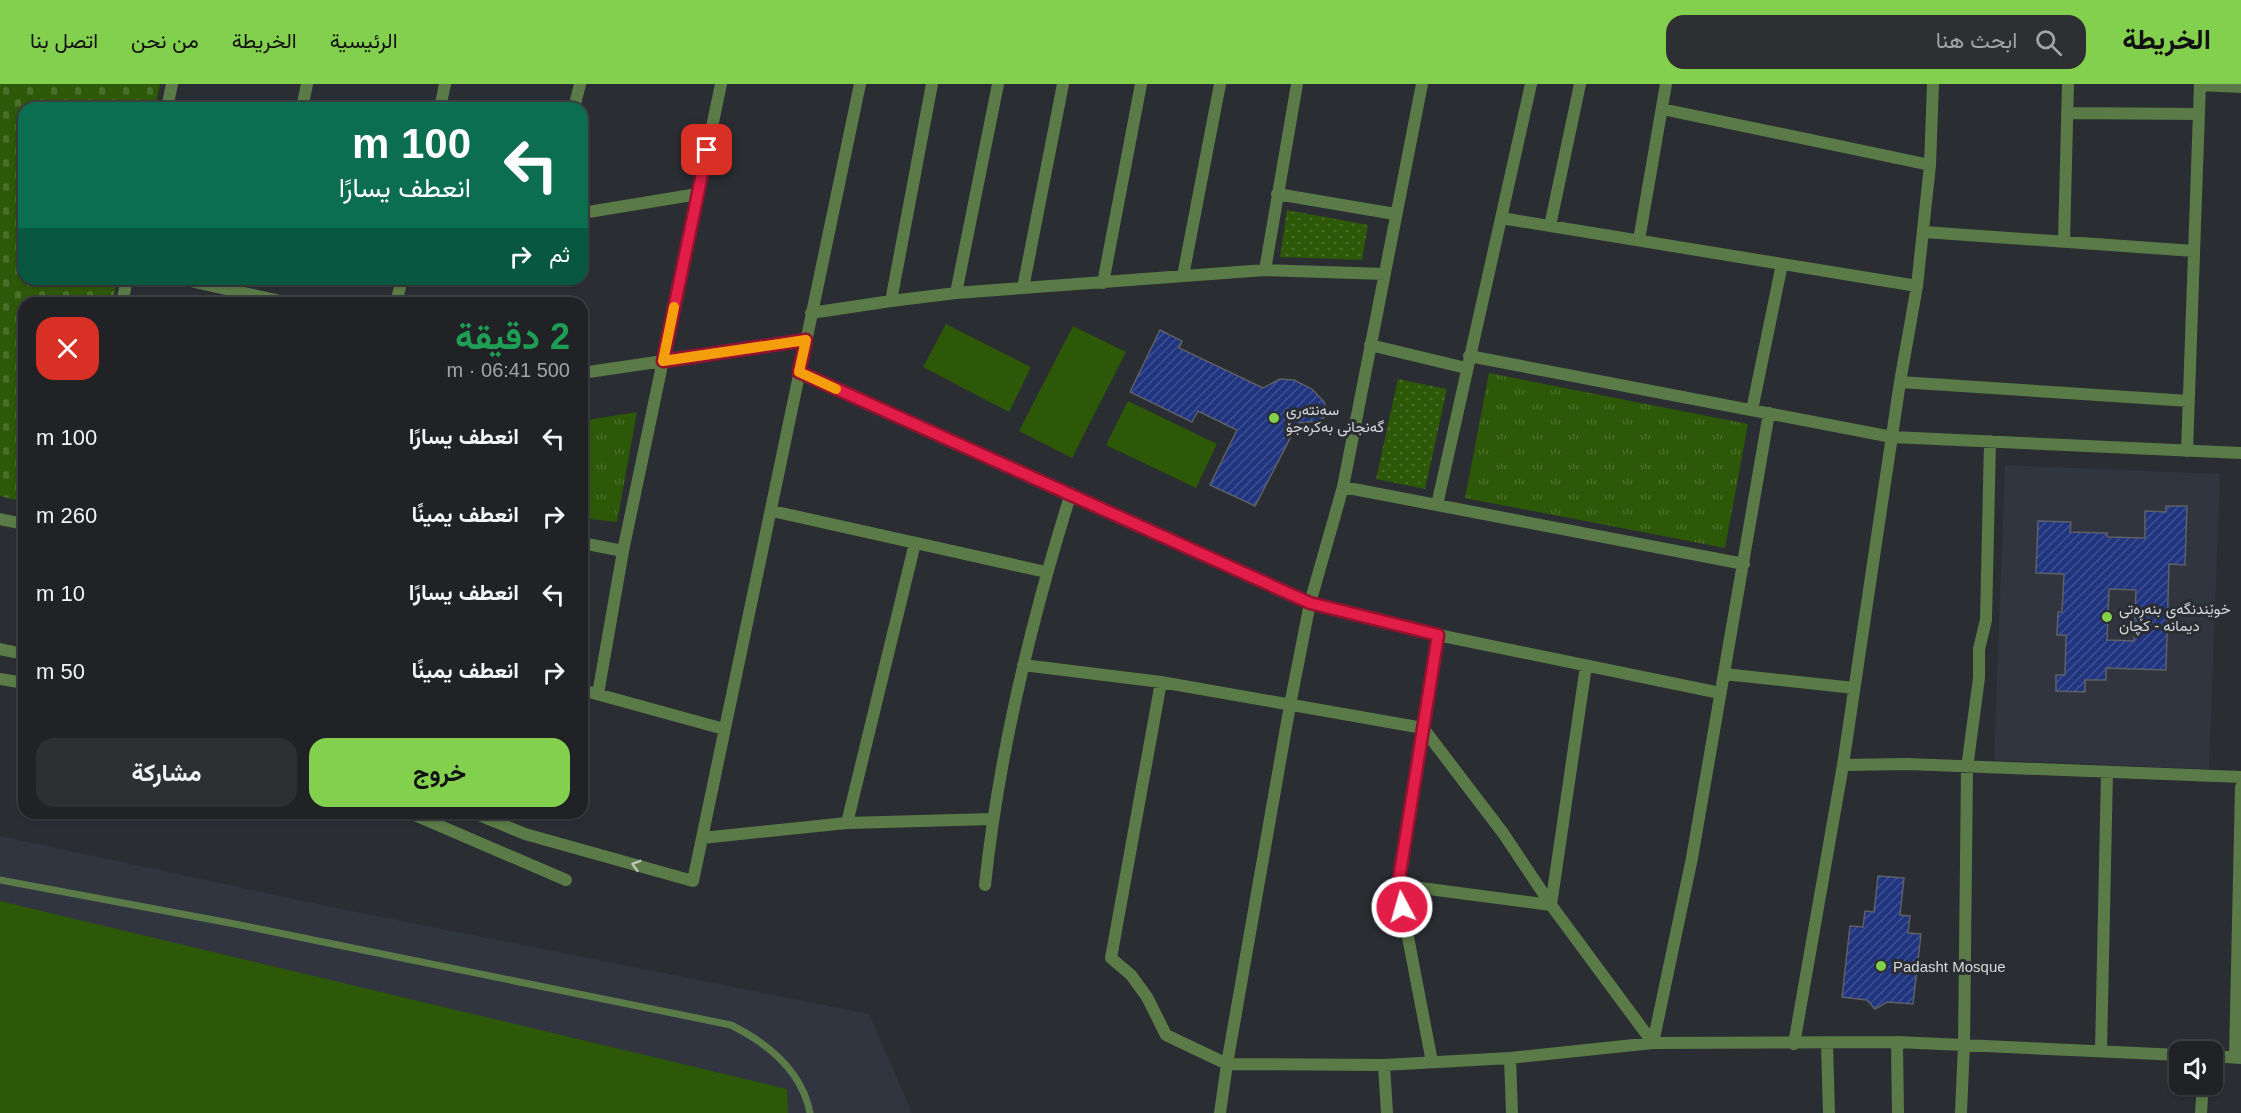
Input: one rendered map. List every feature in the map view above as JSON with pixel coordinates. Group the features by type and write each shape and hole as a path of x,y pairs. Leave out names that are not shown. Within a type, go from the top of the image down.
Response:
{"street":[{"path":"168,102 172,84"},
{"path":"303,102 307,84"},
{"path":"441,102 445,84"},
{"path":"576,102 580,84"},
{"path":"598,694 623,551 721,84"},
{"path":"489,819 525,834 693,881 860,84"},
{"path":"891,301 932,84"},
{"path":"956,293 998,84"},
{"path":"1023,288 1063,84"},
{"path":"1102,283 1141,84"},
{"path":"1183,276 1220,84"},
{"path":"1264,270 1297,84"},
{"path":"1220,1113 1290,705 1310,603 1343,487 1422,84"},
{"path":"1437,505 1531,84"},
{"path":"1550,226 1580,84"},
{"path":"1639,240 1666,84"},
{"path":"1794,1044 1843,765 1900,382 1917,286 1930,165 1933,84"},
{"path":"2064,241 2068,84"},
{"path":"2187,451 2200,85 2241,87"},
{"path":"1662,109 1930,165"},
{"path":"2067,113 2199,114"},
{"path":"588,212 698,194"},
{"path":"1278,194 1395,214"},
{"path":"1501,218 1917,286"},
{"path":"1924,231 2194,251"},
{"path":"1752,410 1782,264"},
{"path":"811,313 956,293 1264,270 1385,274"},
{"path":"207,285 262,297"},
{"path":"588,372 806,340"},
{"path":"1370,345 1752,410 1892,437 2241,453"},
{"path":"799,372 1310,603 1438,635 1720,693"},
{"path":"1900,382 2189,401"},
{"path":"1653,1043 1692,858 1769,413"},
{"path":"1961,1113 1967,768 1979,678 1979,649 1986,620 1990,441"},
{"path":"1343,487 1744,564"},
{"path":"985,885 992,819 1023,665 1046,572 1071,494"},
{"path":"772,511 1046,572"},
{"path":"0,519 18,523"},
{"path":"847,823 915,543"},
{"path":"588,544 623,551"},
{"path":"1432,1062 1398,885 1438,635"},
{"path":"0,649 18,653"},
{"path":"1023,665 1161,682 1423,729 1503,833 1551,905 1653,1043"},
{"path":"1551,905 1586,666"},
{"path":"1724,674 1854,688"},
{"path":"0,679 18,682"},
{"path":"1161,682 1111,958 1131,975 1147,997 1166,1035 1227,1064 1384,1065 1510,1058 1653,1043 1896,1042 2169,1054"},
{"path":"588,692 724,729"},
{"path":"1843,765 1908,764 2241,777"},
{"path":"2102,1051 2107,772"},
{"path":"2223,1057 2238,1058 2241,787"},
{"path":"424,819 566,880"},
{"path":"702,838 847,823 992,819"},
{"path":"1398,885 1551,905"},
{"path":"1896,1042 1898,1113"},
{"path":"1827,1043 1829,1113"},
{"path":"1510,1058 1512,1113"},
{"path":"1384,1065 1387,1113"},
{"path":"2201,1113 2202,1095"}],"lane":[{"path":"0,880 242,925 731,1025 753,1036 773,1051 789,1069 801,1088 810,1113"}],"shaded area":[{"name":"خوێندنگەی بنەڕەتی دیمانە - کچان","path":"2005,465 2220,474 2209,769 1994,760"},
{"path":"0,836 322,905 869,1014 912,1113 0,1113"}],"green space":[{"path":"0,84 160,84 156,102 18,102 18,285 116,285 113,297 18,297 18,500 0,496"},
{"path":"1287,210 1368,225 1362,260 1280,257"},
{"path":"946,324 1031,367 1009,412 923,367"},
{"path":"1073,326 1126,352 1072,458 1019,431"},
{"path":"1489,373 1748,424 1725,548 1465,498"},
{"path":"1398,379 1447,389 1425,489 1376,479"},
{"path":"1128,401 1217,444 1196,488 1106,445"},
{"path":"637,412 617,522 588,519 588,420"},
{"path":"0,901 787,1089 788,1113 0,1113"}],"building":[{"name":"سەنتەری گەنجانی بەکرەجۆ","path":"1160,330 1182,341 1179,348 1263,388 1280,379 1294,380 1312,389 1324,402 1327,412 1325,417 1318,421 1298,423 1255,506 1210,485 1237,430 1198,411 1192,422 1130,392"},
{"path":"2166,506 2187,506 2185,565 2169,564 2166,670 2106,668 2106,680 2085,680 2085,692 2056,691 2056,675 2065,675 2066,635 2057,635 2058,612 2062,612 2064,574 2036,573 2038,521 2071,522 2070,532 2107,533 2107,537 2145,538 2145,511 2166,512","holes":["2109,589 2136,590 2134,641 2107,640"]},
{"name":"Padasht Mosque","path":"1878,876 1904,878 1900,915 1910,916 1908,933 1921,934 1913,1004 1887,1002 1875,1009 1867,1000 1842,997 1850,926 1863,927 1865,911 1874,912"}],"slow traffic":[{"path":"674,307 663,361 806,340 799,372 836,389"}],"place":[{"name":"سەنتەری گەنجانی بەکرەجۆ","path":"1274,418"},
{"name":"خوێندنگەی بنەڕەتی دیمانە - کچان","path":"2107,617"},
{"name":"Padasht Mosque","path":"1881,966"}],"route":[{"path":"707,150 663,361 806,340 799,372 1310,603 1438,635 1398,885 1402,907"}]}
